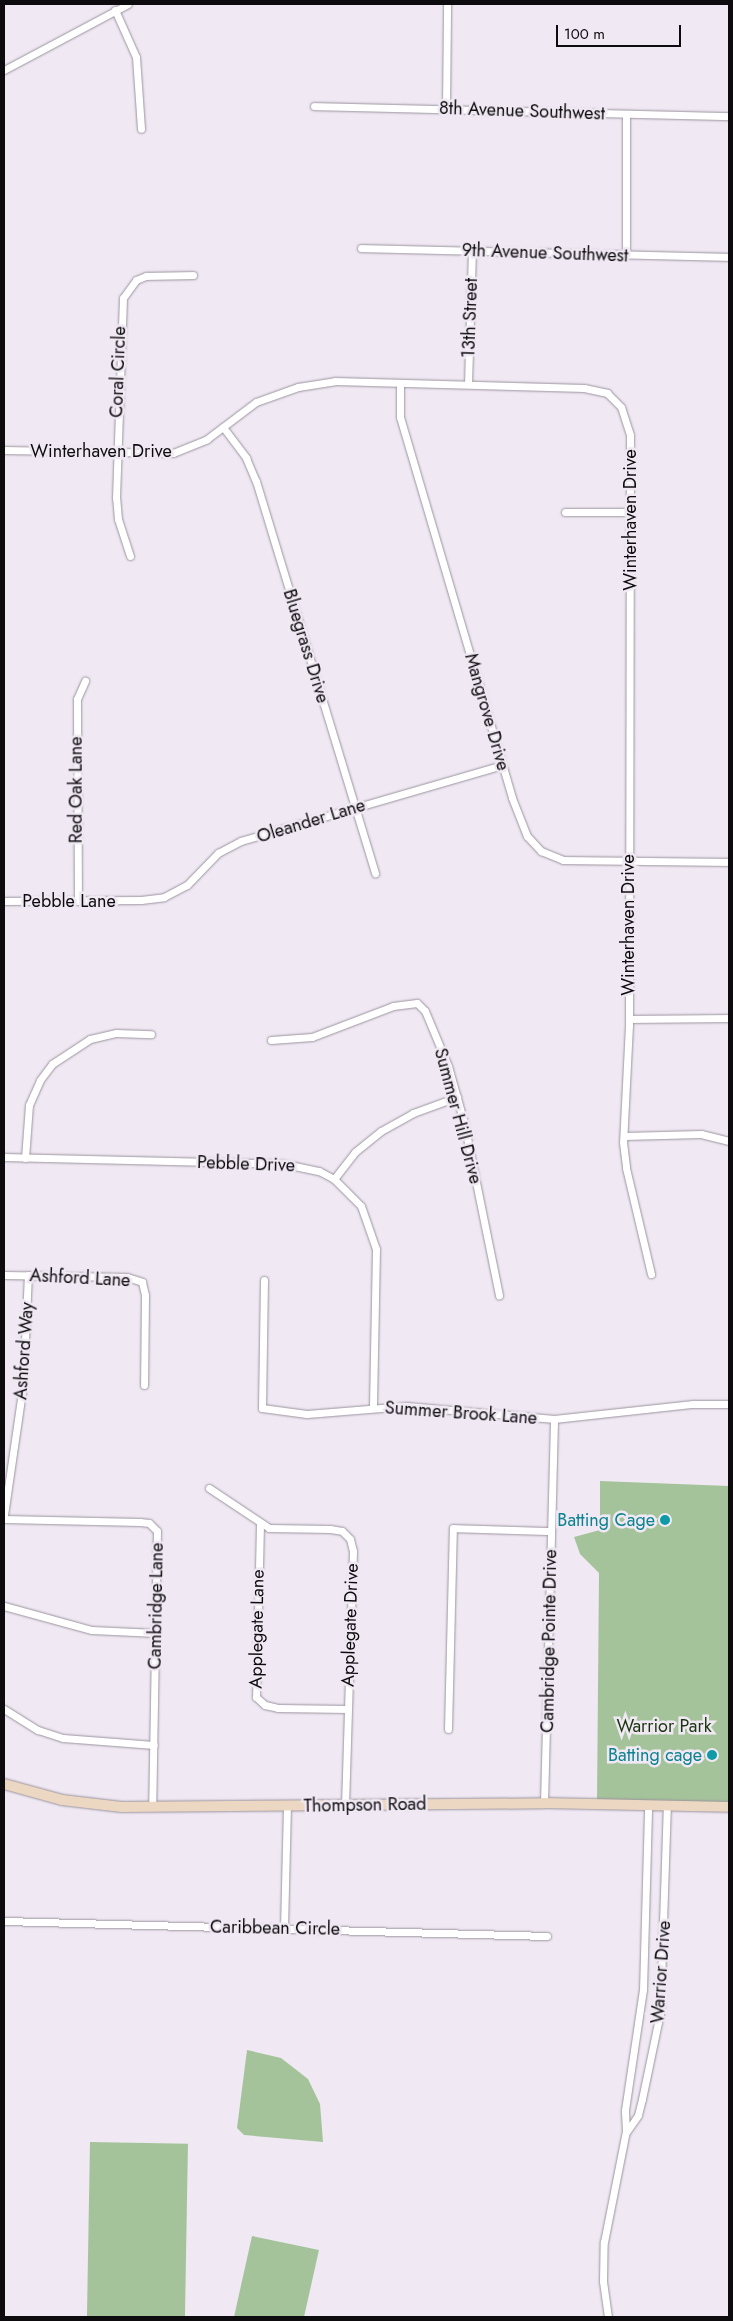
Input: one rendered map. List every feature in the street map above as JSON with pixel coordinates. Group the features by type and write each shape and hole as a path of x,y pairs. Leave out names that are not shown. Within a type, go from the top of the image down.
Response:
{"street":[{"path":"4,70 128,4"},
{"path":"446,108 447,4"},
{"path":"115,10 136,57 141,129"},
{"name":"8th Avenue Southwest","path":"314,106 729,116"},
{"path":"626,115 626,255"},
{"name":"9th Avenue Southwest","path":"361,248 729,257"},
{"name":"13th Street","path":"468,384 472,251"},
{"name":"Coral Circle","path":"130,556 118,519 116,453 122,298 136,280 146,276 193,275"},
{"name":"Winterhaven Drive","path":"4,450 116,453 182,450 207,439 256,402 298,387 335,381 584,388 600,390 613,398 625,413 630,435 629,1020 622,1121 626,1168 651,1274"},
{"name":"Mangrove Drive","path":"400,383 400,417 521,825 536,846 563,860 729,862"},
{"name":"Bluegrass Drive","path":"222,427 246,458 256,481 375,873"},
{"path":"565,512 630,512"},
{"name":"Red Oak Lane","path":"78,901 76,699 85,681"},
{"name":"Oleander Lane","path":"135,900 164,897 180,890 218,853 241,842 502,765"},
{"name":"Pebble Lane","path":"4,901 135,900"},
{"name":"Summer Hill Drive","path":"271,1040 312,1037 386,1008 417,1003 426,1014 441,1049 457,1097 500,1295"},
{"path":"629,1020 729,1018"},
{"path":"25,1158 29,1105 40,1080 52,1064 90,1039 116,1033 151,1034"},
{"path":"334,1179 355,1152 380,1131 412,1113 457,1097"},
{"path":"624,1136 701,1134 729,1141"},
{"name":"Pebble Drive","path":"4,1157 285,1164 312,1169 334,1179 361,1206 376,1249 373,1407"},
{"name":"Ashford Lane","path":"4,1275 127,1277 142,1282 145,1295 144,1386"},
{"name":"Ashford Way","path":"4,1517 24,1384 28,1275"},
{"name":"Summer Brook Lane","path":"264,1280 262,1408 307,1414 373,1407 420,1407 554,1419 692,1404 729,1404"},
{"name":"Cambridge Pointe Drive","path":"544,1803 554,1419"},
{"path":"210,1488 260,1524"},
{"name":"Cambridge Lane","path":"4,1517 148,1523 157,1531 152,1807"},
{"name":"Applegate Lane","path":"260,1524 256,1697 265,1705 278,1708 348,1710"},
{"name":"Applegate Drive","path":"260,1524 269,1528 330,1528 342,1531 350,1539 352,1551 345,1805"},
{"path":"448,1729 453,1528 551,1531"},
{"path":"4,1606 92,1630 156,1633"},
{"path":"4,1709 38,1730 64,1738 154,1745"},
{"name":"Thompson Road","path":"4,1784 72,1802 152,1807 544,1803 648,1807 729,1807"},
{"path":"284,1928 287,1806"},
{"name":"Warrior Drive","path":"608,2317 603,2280 604,2242 626,2132 625,2110 644,1981 648,1807"},
{"name":"Warrior Drive","path":"626,2132 638,2115 660,2013 667,1807"},
{"name":"Caribbean Circle","path":"4,1921 547,1936"}],"green space":[{"name":"Warrior Park","path":"600,1481 729,1486 729,1803 597,1800 599,1573 580,1554 574,1537 600,1530"},
{"path":"247,2050 281,2058 308,2079 320,2104 323,2142 244,2135 237,2128"},
{"path":"90,2142 188,2144 185,2317 87,2317"},
{"path":"252,2236 319,2250 304,2317 234,2317"}],"place":[{"name":"Batting Cage","path":"665,1520"},
{"name":"Batting cage","path":"712,1755"}]}
